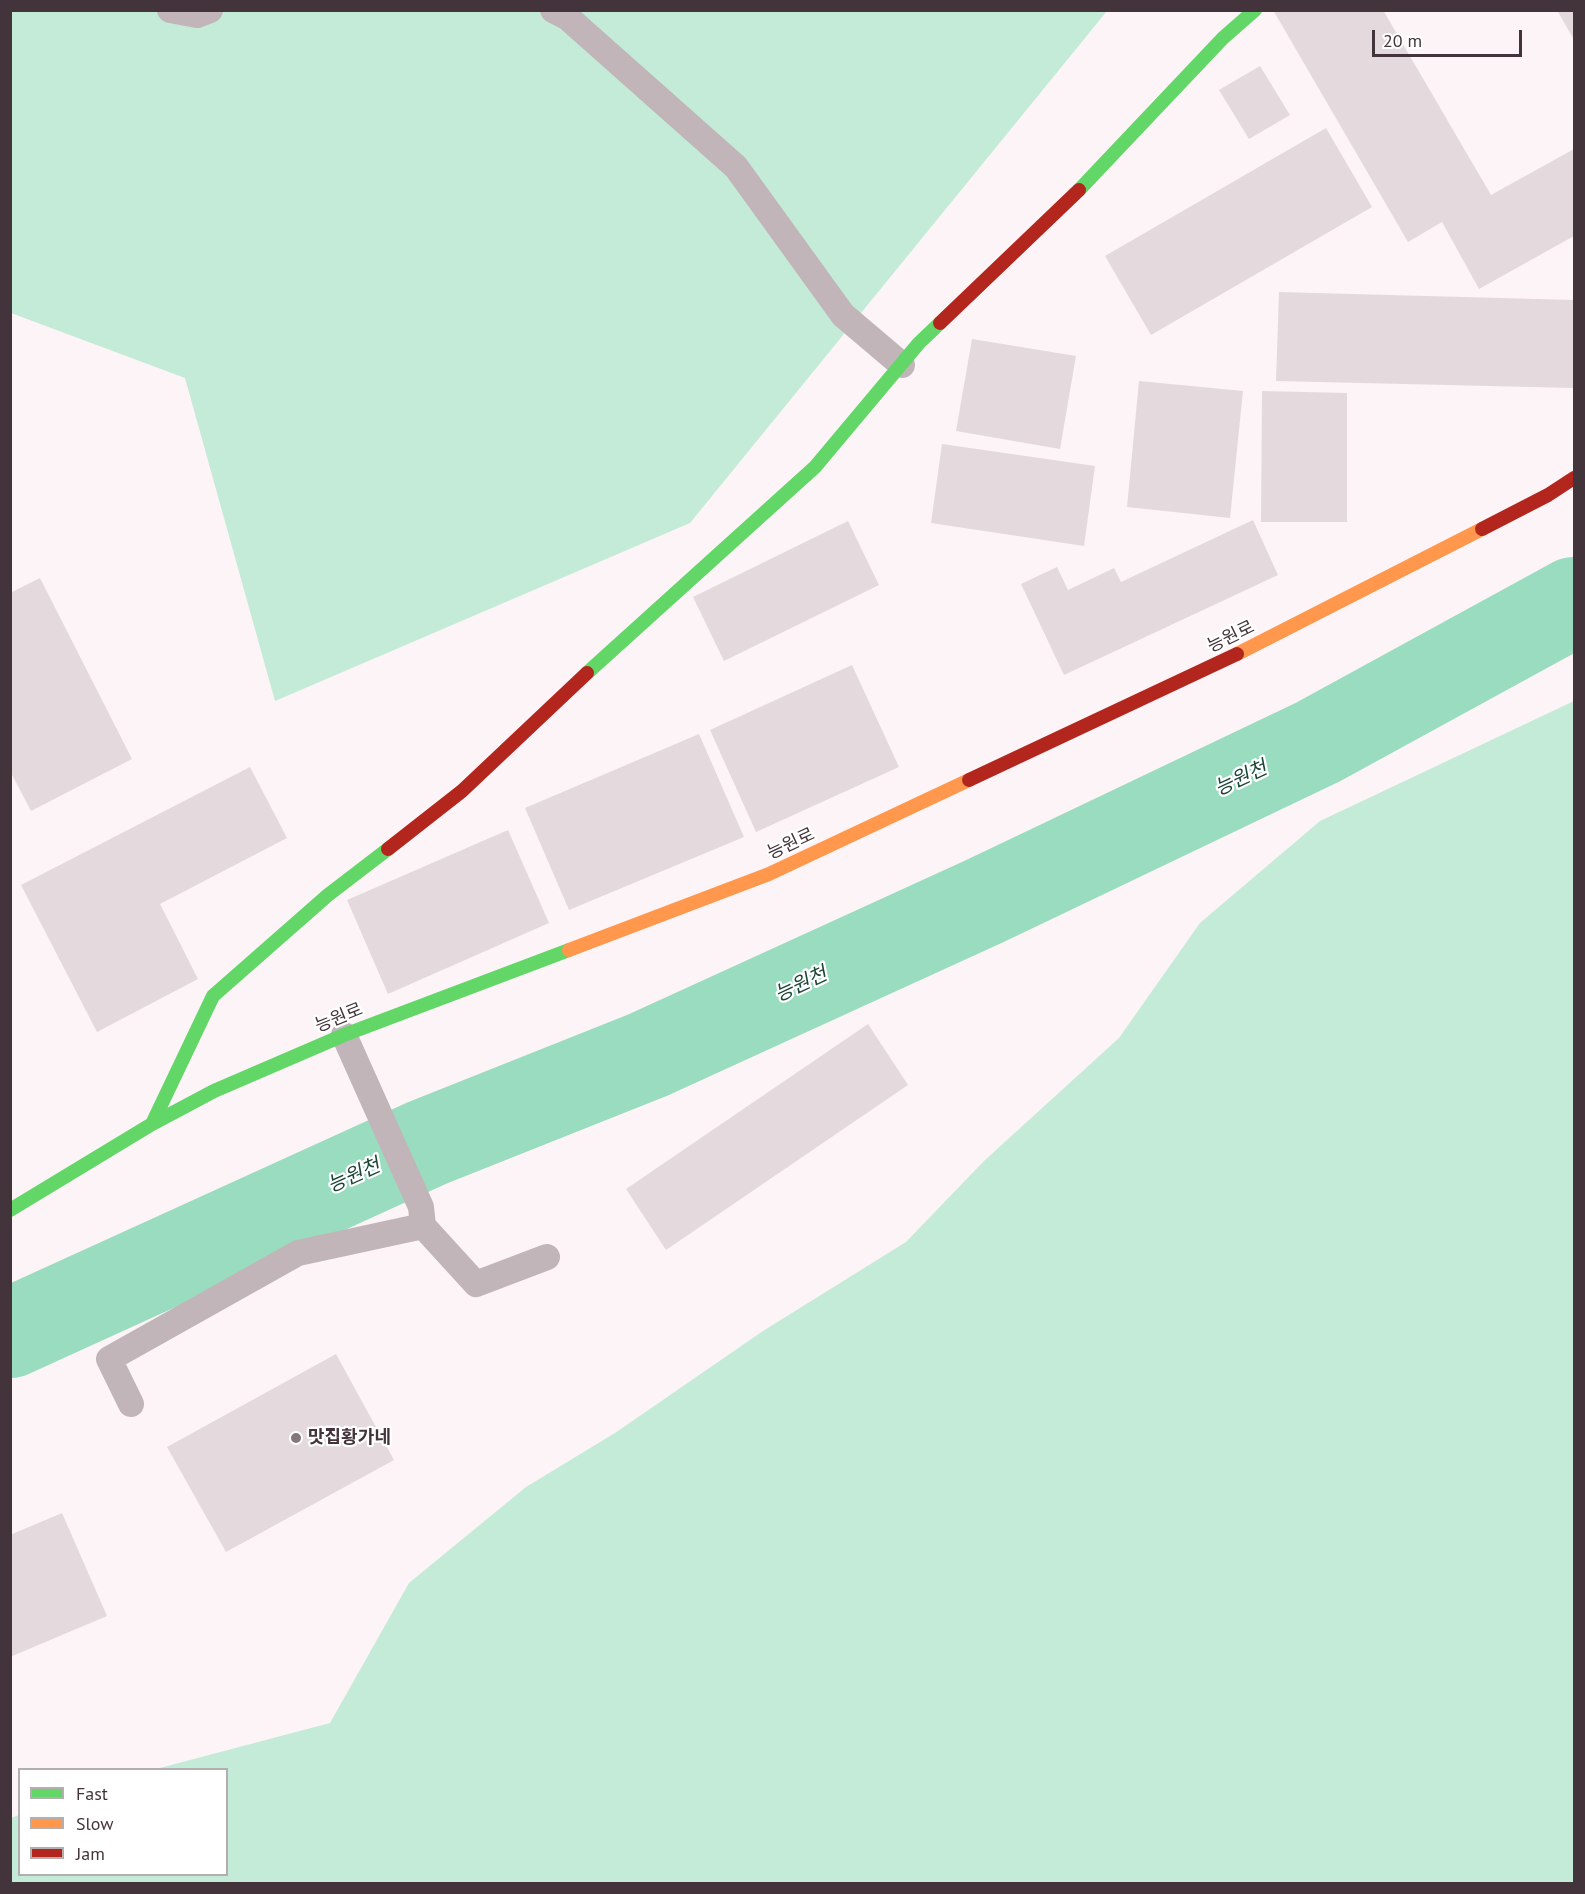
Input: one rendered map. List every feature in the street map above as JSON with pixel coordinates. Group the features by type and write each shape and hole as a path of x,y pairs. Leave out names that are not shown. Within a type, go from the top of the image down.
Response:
{"street":[{"path":"152,1124 213,996 328,895 462,791 633,630 815,467 920,343 1069,200 1223,38 1256,10"},
{"name":"능원로","path":"10,1210 152,1124 214,1091 344,1035 769,874 1249,648 1548,495 1575,478"}],"lane":[{"path":"170,10 197,15 210,10"},
{"path":"553,10 567,17 736,167 843,315 902,365"},
{"path":"344,1035 422,1217 476,1284 548,1257"},
{"path":"131,1404 109,1359 298,1253 422,1217"}],"green space":[{"path":"10,11 1107,11 690,523 275,701 185,378 11,313"},
{"path":"1574,701 1574,1883 11,1883 11,1818 18,1815 18,1876 228,1876 228,1768 160,1768 330,1723 409,1583 526,1487 615,1433 763,1331 906,1242 984,1161 1119,1038 1200,923 1320,821"}],"building":[{"path":"1273,10 1383,10 1491,195 1574,149 1574,236 1479,289 1442,222 1408,242"},
{"path":"1557,10 1574,10 1574,40"},
{"path":"1260,66 1290,115 1249,139 1219,90"},
{"path":"1326,128 1372,207 1151,335 1105,256"},
{"path":"1279,292 1574,300 1574,388 1276,381"},
{"path":"972,339 1076,356 1060,449 956,431"},
{"path":"1139,381 1243,391 1230,518 1127,507"},
{"path":"1262,391 1347,393 1347,522 1261,522"},
{"path":"942,444 1095,466 1084,546 931,523"},
{"path":"1253,520 1278,575 1064,675 1021,584 1057,567 1068,590 1114,568 1121,582"},
{"path":"848,521 879,585 724,661 693,597"},
{"path":"40,578 132,759 31,811 10,771 10,593"},
{"path":"852,665 899,767 756,832 710,730"},
{"path":"699,734 744,837 569,910 525,808"},
{"path":"250,767 287,838 160,904 198,979 97,1032 21,885"},
{"path":"508,830 549,923 388,994 347,900"},
{"path":"868,1024 908,1085 666,1250 626,1189"},
{"path":"336,1354 394,1460 226,1552 167,1447"},
{"path":"62,1513 107,1616 10,1657 10,1535"}],"waterway":[{"name":"능원천","path":"10,1333 427,1143 648,1055 985,901 1318,742 1574,602"}],"traffic: fast":[{"path":"1079,190 1223,38 1255,10"},
{"path":"587,673 815,467 919,343 940,323"},
{"path":"152,1124 213,996 328,895 388,849"},
{"path":"10,1210 152,1124 214,1091 344,1035 569,950"}],"traffic: slow":[{"path":"1237,654 1482,529"},
{"path":"569,950 769,874 969,780"}],"traffic: jam":[{"path":"940,323 1079,190"},
{"path":"1482,529 1548,495 1574,478"},
{"path":"969,780 1237,654"},
{"path":"388,849 462,791 587,673"}],"place":[{"name":"맛집황가네","path":"296,1438"}]}
